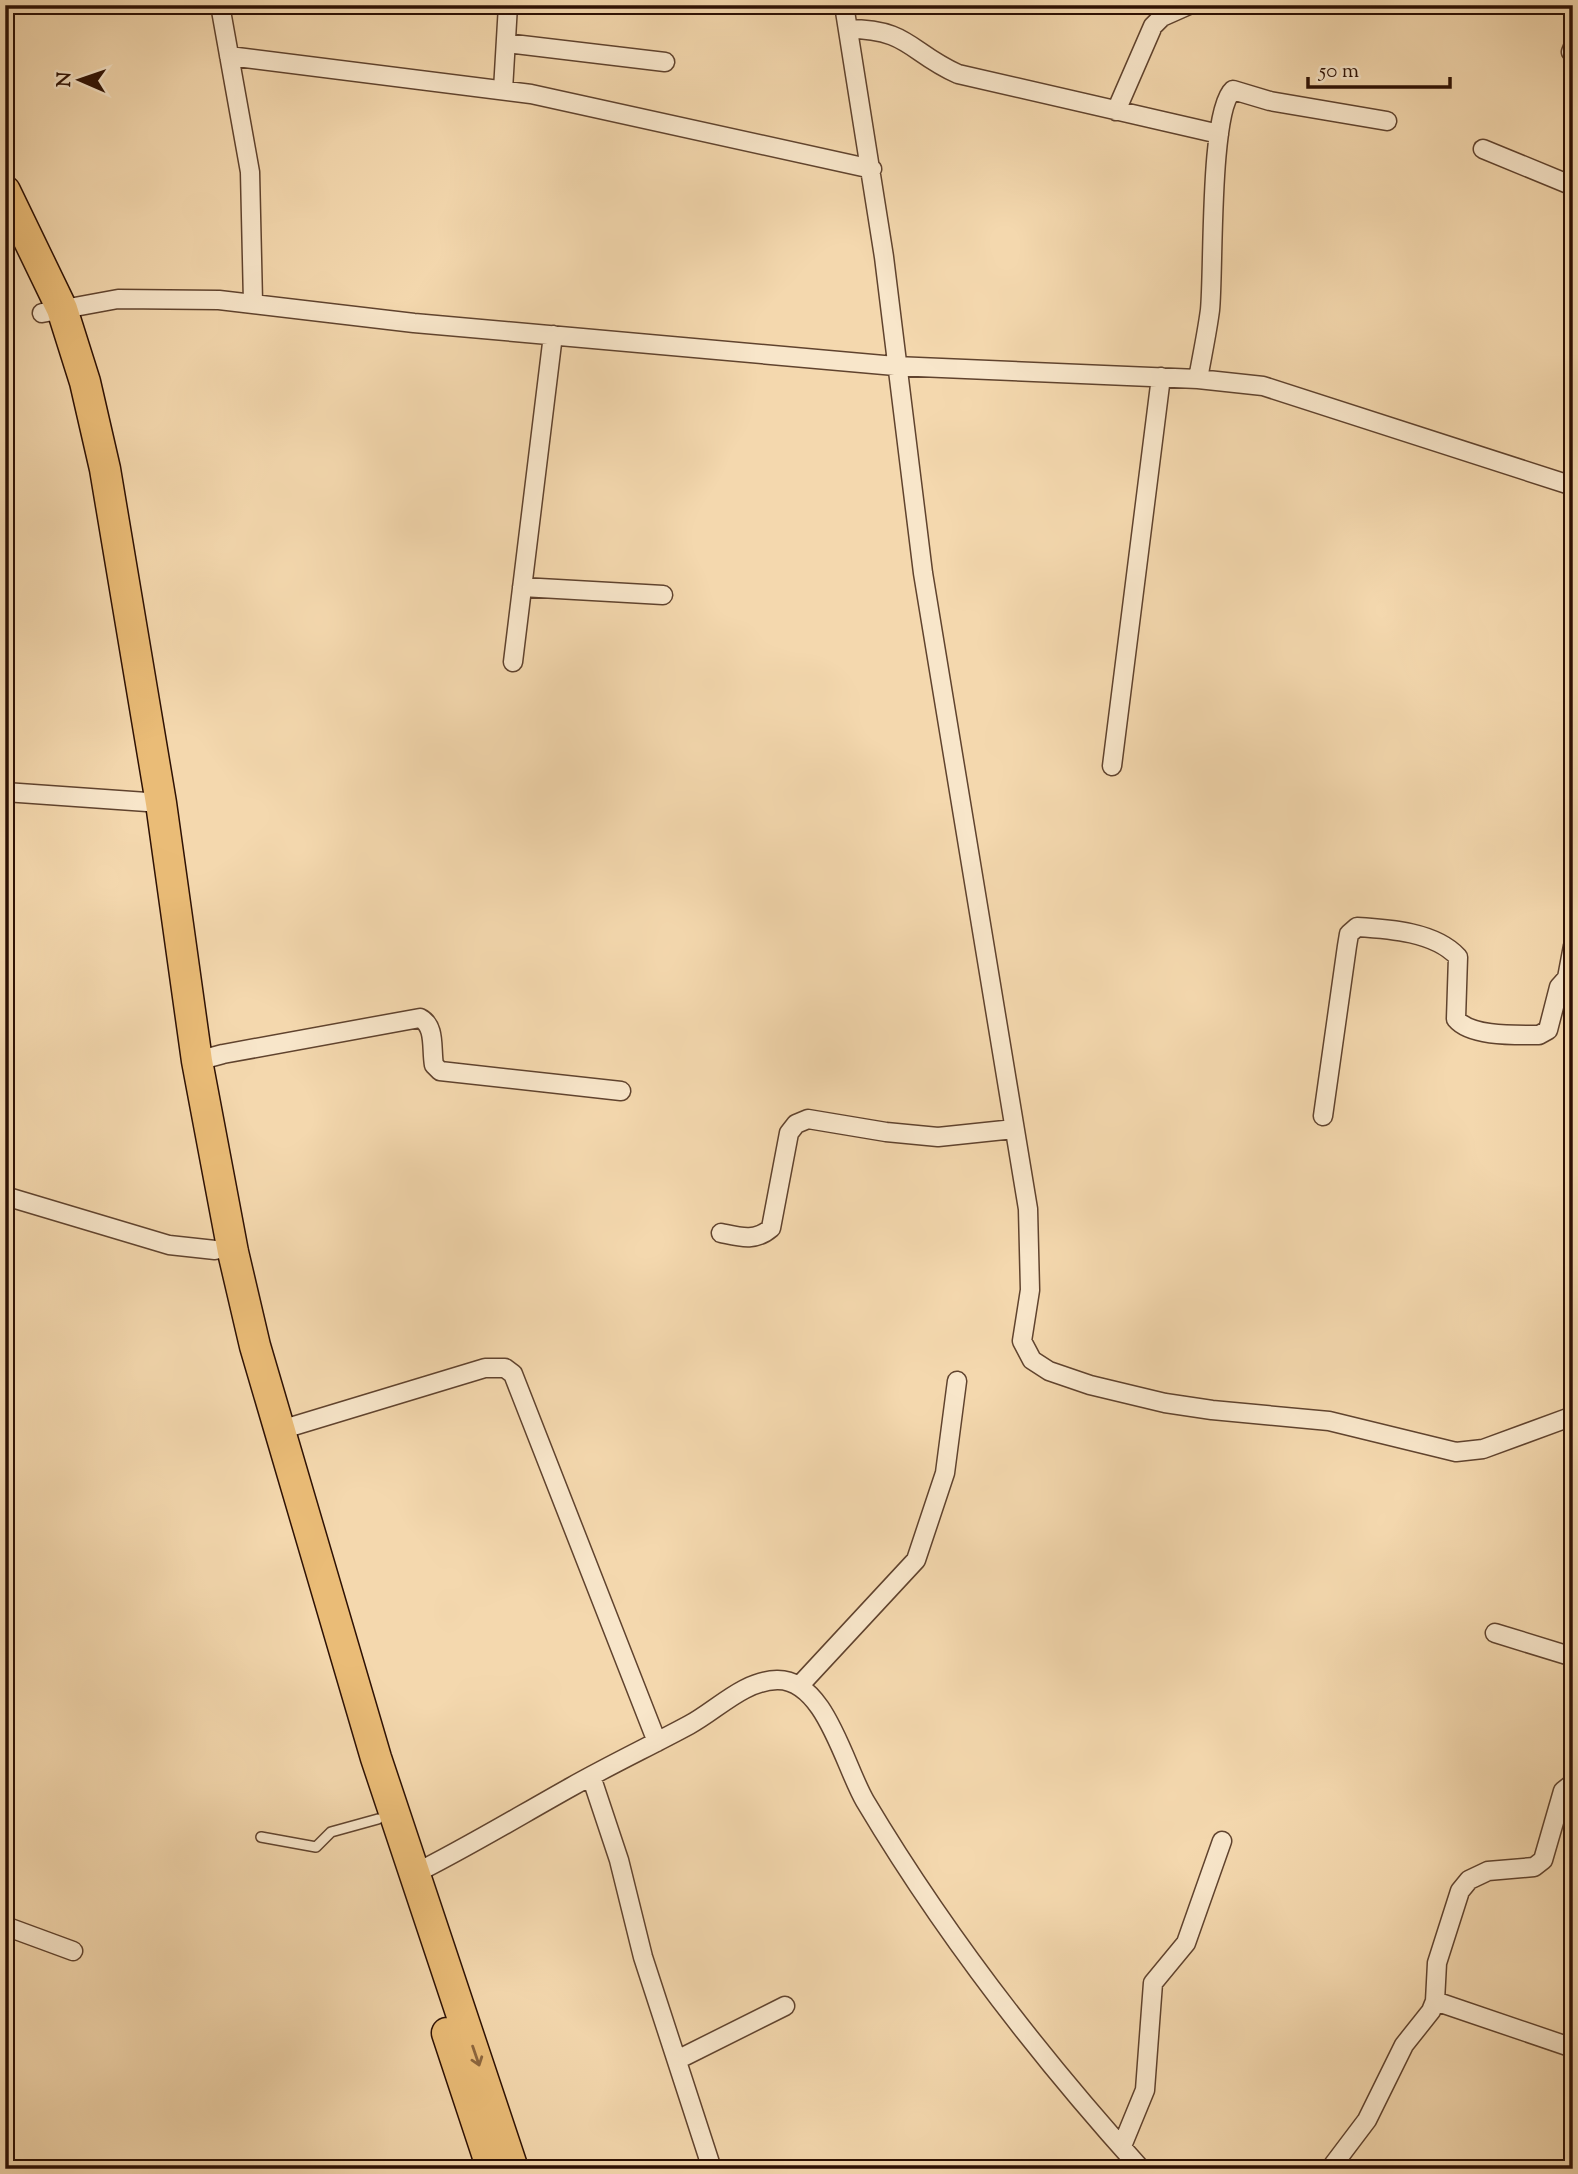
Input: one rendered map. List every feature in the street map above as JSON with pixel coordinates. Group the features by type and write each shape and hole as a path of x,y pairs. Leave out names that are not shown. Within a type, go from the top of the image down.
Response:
{"highway":[{"path":"5,191 52,311 85,382 105,469 151,802 181,1059 233,1336 254,1415 289,1518 379,1819 492,2169"},
{"path":"5,231 52,311"},
{"path":"151,802 240,1289 278,1431 414,1874 513,2169"}],"street":[{"path":"220,5 250,172 253,302"},
{"path":"503,90 508,5"},
{"path":"844,5 872,169 923,573 1028,1209 1030,1290 1021,1341 1032,1360 1049,1371 1090,1385 1165,1403 1329,1421 1456,1452 1483,1449 1573,1416"},
{"path":"1116,111 1153,26 1162,17 1189,5"},
{"path":"848,29 891,33 940,66 958,74 1219,134"},
{"path":"506,43 666,62"},
{"path":"229,56 503,90 579,103 872,169"},
{"path":"1198,379 1210,311 1219,134 1226,96 1233,90 1270,101 1387,121"},
{"path":"1483,149 1573,186"},
{"path":"52,311 118,299 188,298 253,302 414,323 895,366 1198,379 1263,386 1573,486"},
{"path":"513,662 553,335"},
{"path":"1112,766 1161,377"},
{"path":"522,587 663,595"},
{"path":"5,792 151,802"},
{"path":"1323,1116 1349,934 1357,928 1434,939 1448,946 1458,957 1456,1018 1462,1026 1539,1035 1548,1030 1559,987 1570,978 1573,946"},
{"path":"197,1061 420,1018 427,1021 434,1065 440,1071 621,1091"},
{"path":"721,1233 752,1239 762,1236 771,1228 789,1133 796,1124 808,1119 886,1132 938,1137 1014,1129"},
{"path":"5,1196 169,1245 215,1250"},
{"path":"278,1431 485,1368 505,1368 513,1374 657,1742"},
{"path":"800,1685 916,1560 945,1473 957,1381"},
{"path":"1495,1633 1573,1657"},
{"path":"414,1874 590,1776 696,1721 748,1687 775,1680 800,1685 812,1694 822,1708 866,1802 956,1941 1141,2169"},
{"path":"590,1776 619,1860 643,1957 712,2169"},
{"path":"1330,2169 1367,2120 1404,2045 1435,2001 1437,1963 1460,1891 1469,1880 1488,1871 1534,1867 1543,1860 1563,1791 1573,1783"},
{"path":"1122,2146 1145,2090 1153,1983 1186,1943 1222,1841"},
{"path":"5,1926 73,1951"},
{"path":"1435,2001 1573,2048"},
{"path":"677,2060 785,2006"}],"lane":[{"path":"261,1837 316,1847 331,1832 379,1819"}]}
